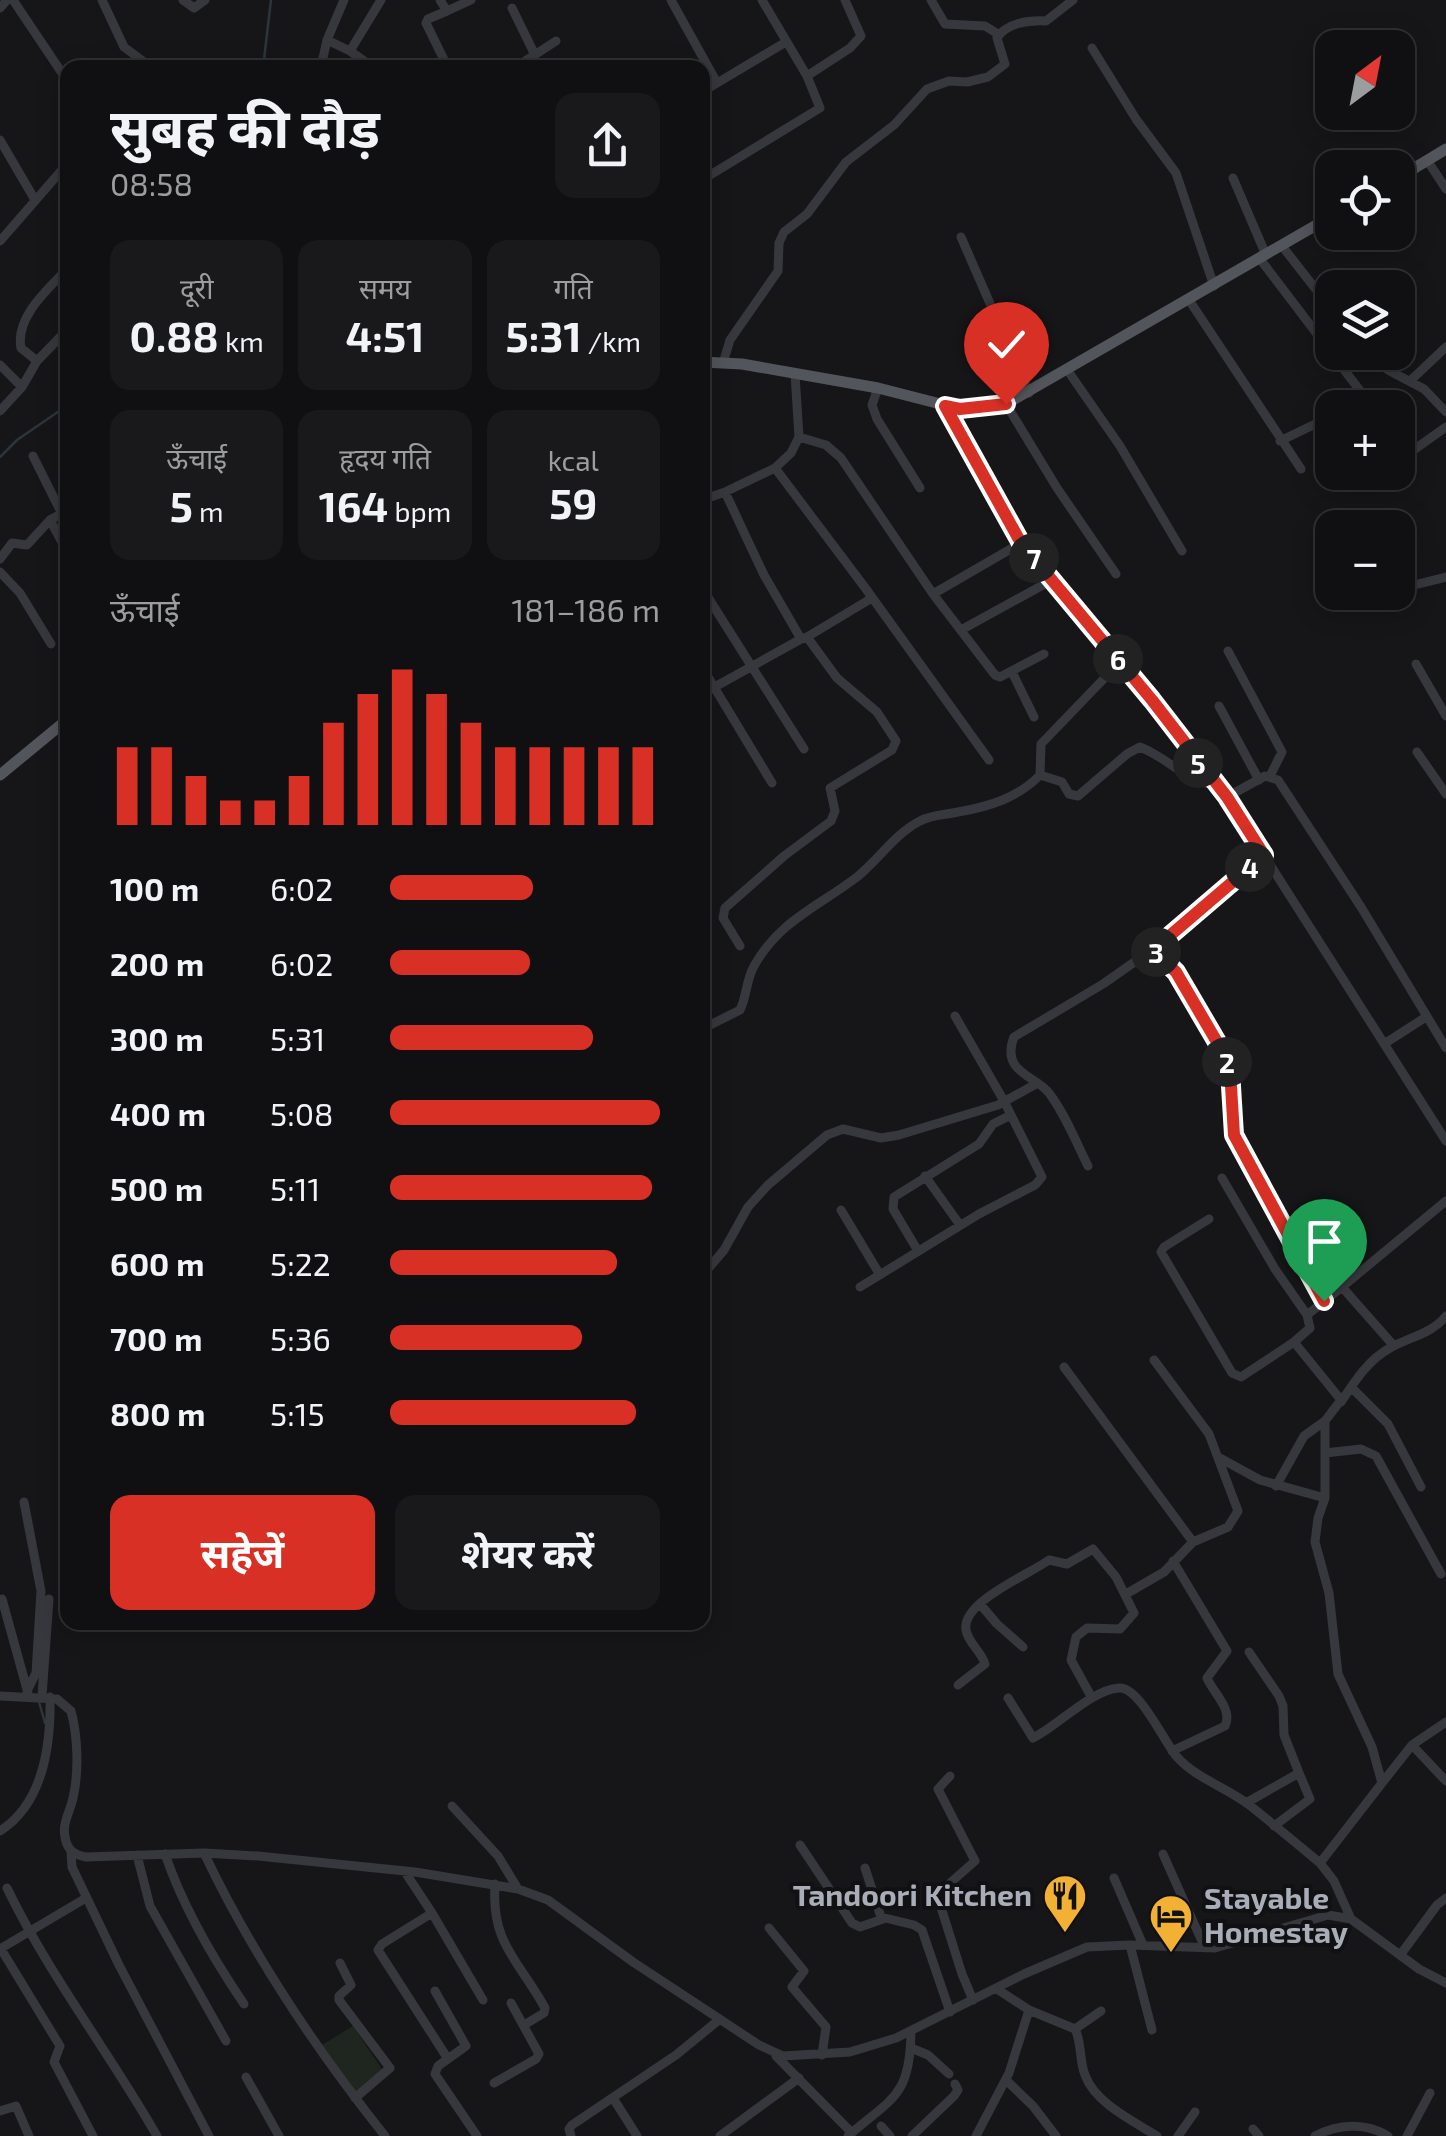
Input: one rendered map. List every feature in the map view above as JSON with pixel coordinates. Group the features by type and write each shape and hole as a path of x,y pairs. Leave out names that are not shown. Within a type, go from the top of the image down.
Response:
{"main road":[{"path":"1415,167 1446,149"},
{"path":"710,362 878,388 960,409 1006,404 1315,226"},
{"path":"0,775 60,726"}],"street":[{"path":"0,8 10,0 60,71"},
{"path":"102,0 124,46 142,60"},
{"path":"183,0 194,8 205,0"},
{"path":"323,60 344,0"},
{"path":"350,52 381,0"},
{"path":"440,0 447,10"},
{"path":"444,60 426,24 428,19 471,0"},
{"path":"670,0 704,60"},
{"path":"710,175 816,112 820,101 764,0"},
{"path":"807,76 850,48 861,36 846,0"},
{"path":"723,363 730,340 778,271 779,242 784,232 807,214 846,162 894,126 927,89 949,81 967,82 988,76 1005,64 998,34 985,26 945,24 931,0"},
{"path":"998,34 1024,22 1046,22 1073,0"},
{"path":"512,8 534,53"},
{"path":"328,40 362,60"},
{"path":"525,60 556,41"},
{"path":"710,87 786,42"},
{"path":"1092,48 1136,119 1176,173 1214,286"},
{"path":"710,71 717,83"},
{"path":"0,140 35,200"},
{"path":"1427,160 1446,189"},
{"path":"0,241 60,171"},
{"path":"1233,178 1263,257 1360,390"},
{"path":"961,237 1030,393"},
{"path":"1282,246 1315,288"},
{"path":"37,361 22,348 23,326 60,276"},
{"path":"1190,300 1300,469"},
{"path":"0,410 60,338"},
{"path":"1411,380 1446,348"},
{"path":"0,365 22,387"},
{"path":"1388,370 1424,389 1446,412"},
{"path":"1068,371 1120,446 1182,551"},
{"path":"710,497 775,468 791,452 799,437 795,374"},
{"path":"878,388 872,405 876,419 920,488"},
{"path":"1006,404 1116,574"},
{"path":"945,406 1021,543 1227,797 1446,1141"},
{"path":"1280,441 1315,424"},
{"path":"1415,449 1446,427"},
{"path":"799,437 826,445 841,458 933,594 995,675 1012,672 1044,654"},
{"path":"33,456 60,504"},
{"path":"775,468 988,760"},
{"path":"724,492 764,575 804,638 837,678 877,712 894,736 895,746 830,788 835,811 831,822 784,856 725,908 723,918 740,946"},
{"path":"0,559 12,544 27,545 60,514"},
{"path":"50,520 60,538"},
{"path":"933,594 1021,543"},
{"path":"0,572 20,592 52,644"},
{"path":"1415,585 1446,577"},
{"path":"960,630 1052,580"},
{"path":"710,690 872,598"},
{"path":"710,601 804,749"},
{"path":"1227,797 1265,778 1282,752 1228,651"},
{"path":"1040,775 1041,744 1120,662"},
{"path":"1416,664 1446,716"},
{"path":"1012,672 1034,717"},
{"path":"710,681 772,783"},
{"path":"1219,706 1265,778 1282,786 1446,1048"},
{"path":"1040,775 1062,782 1069,794 1078,796 1140,746 1200,782 1216,785"},
{"path":"1417,752 1446,794"},
{"path":"710,1025 740,1010 754,965 798,914 858,876 913,825 929,817 984,808 1008,798 1040,775"},
{"path":"1088,1166 1050,1094 1018,1068 1010,1047 1014,1037 1153,950 1264,855"},
{"path":"1153,950 1176,972 1224,1054 1230,1070 1234,1135 1324,1301"},
{"path":"860,1286 1042,1177 955,1016"},
{"path":"1384,1044 1426,1016"},
{"path":"710,1267 748,1207 768,1184 827,1135 843,1129 881,1138 899,1135 949,1122 1036,1084"},
{"path":"918,1251 892,1201 980,1144 993,1124 1011,1114"},
{"path":"926,1176 960,1225"},
{"path":"1209,1220 1161,1252 1232,1373 1241,1377 1310,1328 1307,1315 1222,1178"},
{"path":"1307,1315 1446,1202"},
{"path":"841,1210 880,1275"},
{"path":"1342,1286 1394,1346"},
{"path":"1276,1486 1304,1436 1325,1421 1367,1365 1394,1346 1445,1321"},
{"path":"1294,1342 1341,1402"},
{"path":"1126,1594 1164,1572 1193,1542 1220,1532 1237,1516 1209,1434 1154,1360"},
{"path":"1064,1368 1193,1542"},
{"path":"1351,1387 1388,1424 1422,1486"},
{"path":"1325,1421 1325,1498 1315,1542 1329,1593 1338,1674 1372,1747 1382,1783"},
{"path":"1325,1453 1361,1450 1376,1456 1441,1574"},
{"path":"1218,1457 1276,1486 1325,1498"},
{"path":"24,1502 40,1591 37,1695"},
{"path":"958,1685 985,1664 965,1628 972,1612 1049,1560 1067,1564 1090,1549 1098,1552 1134,1613 1130,1622 1117,1630 1081,1630 1072,1645 1073,1668 1092,1698"},
{"path":"1172,1751 1225,1726 1228,1719 1207,1678 1227,1651 1173,1561"},
{"path":"0,1831 23,1812 32,1797 50,1742 2,1599"},
{"path":"37,1695 49,1599"},
{"path":"980,1604 996,1624 1023,1646"},
{"path":"1249,1652 1279,1696 1284,1735 1310,1799 1274,1826"},
{"path":"1008,1698 1033,1738 1092,1698 1128,1689 1172,1751 1200,1776 1246,1803 1320,1863 1334,1881 1351,1919"},
{"path":"0,1696 37,1695 66,1704 74,1722 74,1789 64,1833 72,1864 209,2136"},
{"path":"1320,1863 1412,1745 1446,1722"},
{"path":"1412,1745 1446,1780"},
{"path":"1246,1803 1299,1773"},
{"path":"950,1776 938,1788 975,1861 942,1891 939,1902 973,2000"},
{"path":"452,1806 498,1856 518,1889"},
{"path":"800,1846 852,1923 860,1927 883,1919 914,1924 922,1930 950,2012"},
{"path":"72,1852 86,1857 204,1853 405,1872 518,1889 548,1900 633,1962 774,2054 850,2134 896,2098 904,2086 911,2032"},
{"path":"204,1853 254,1952 385,2136"},
{"path":"164,1854 204,1939 244,2004"},
{"path":"1163,1854 1205,1948"},
{"path":"136,1855 150,1906 226,2041"},
{"path":"864,1868 883,1919"},
{"path":"405,1872 484,2000"},
{"path":"1114,1878 1143,1945"},
{"path":"495,1884 498,1932 546,2008 544,2014 524,2025"},
{"path":"7,1888 28,1931 115,2062 156,2136"},
{"path":"86,1898 1,1949 60,2046 54,2062 94,2136"},
{"path":"1401,1954 1446,1898"},
{"path":"432,1913 378,1950 448,2060"},
{"path":"774,2054 822,2055 863,2049 911,2032 1075,1951 1130,1944 1233,1946 1318,1916 1351,1919 1419,1969 1446,1983"},
{"path":"769,1928 804,1971 793,1988 825,2025 822,2055"},
{"path":"1130,1944 1152,2030"},
{"path":"340,1962 351,1986 339,2000 390,2069 355,2098"},
{"path":"997,1989 1028,2010 1075,2029"},
{"path":"435,1991 466,2046 436,2068 435,2074 477,2136"},
{"path":"494,2084 538,2057 512,2003"},
{"path":"976,2136 1006,2080 1028,2010"},
{"path":"1075,2029 1101,2010"},
{"path":"570,2136 572,2125 676,2055 720,2019"},
{"path":"1075,2029 1083,2070 1091,2087 1157,2136"},
{"path":"911,2048 928,2055 958,2090 912,2136"},
{"path":"246,2078 279,2136"},
{"path":"722,2135 798,2078"},
{"path":"1006,2080 1056,2136"},
{"path":"1407,2136 1430,2093"},
{"path":"613,2098 637,2136"},
{"path":"0,2110 16,2106 29,2136"},
{"path":"1178,2136 1196,2112"},
{"path":"1314,2136 1349,2125 1379,2130 1388,2136"},
{"path":"881,2126 890,2136"}],"shaded area":[{"path":"353,2026 383,2071 354,2095 322,2045"}],"waterway":[{"path":"264,60 271,0"},
{"path":"0,457 17,440 60,410"},
{"path":"39,1702 45,1723"}],"place":[{"name":"Tandoori Kitchen","path":"1065,1934"},
{"name":"Stayable Homestay","path":"1171,1954"}],"route":[{"path":"1006,404 960,409 945,406 1021,543 1152,700 1227,797 1264,855 1153,950 1176,972 1224,1054 1230,1070 1234,1135 1324,1301"}]}
